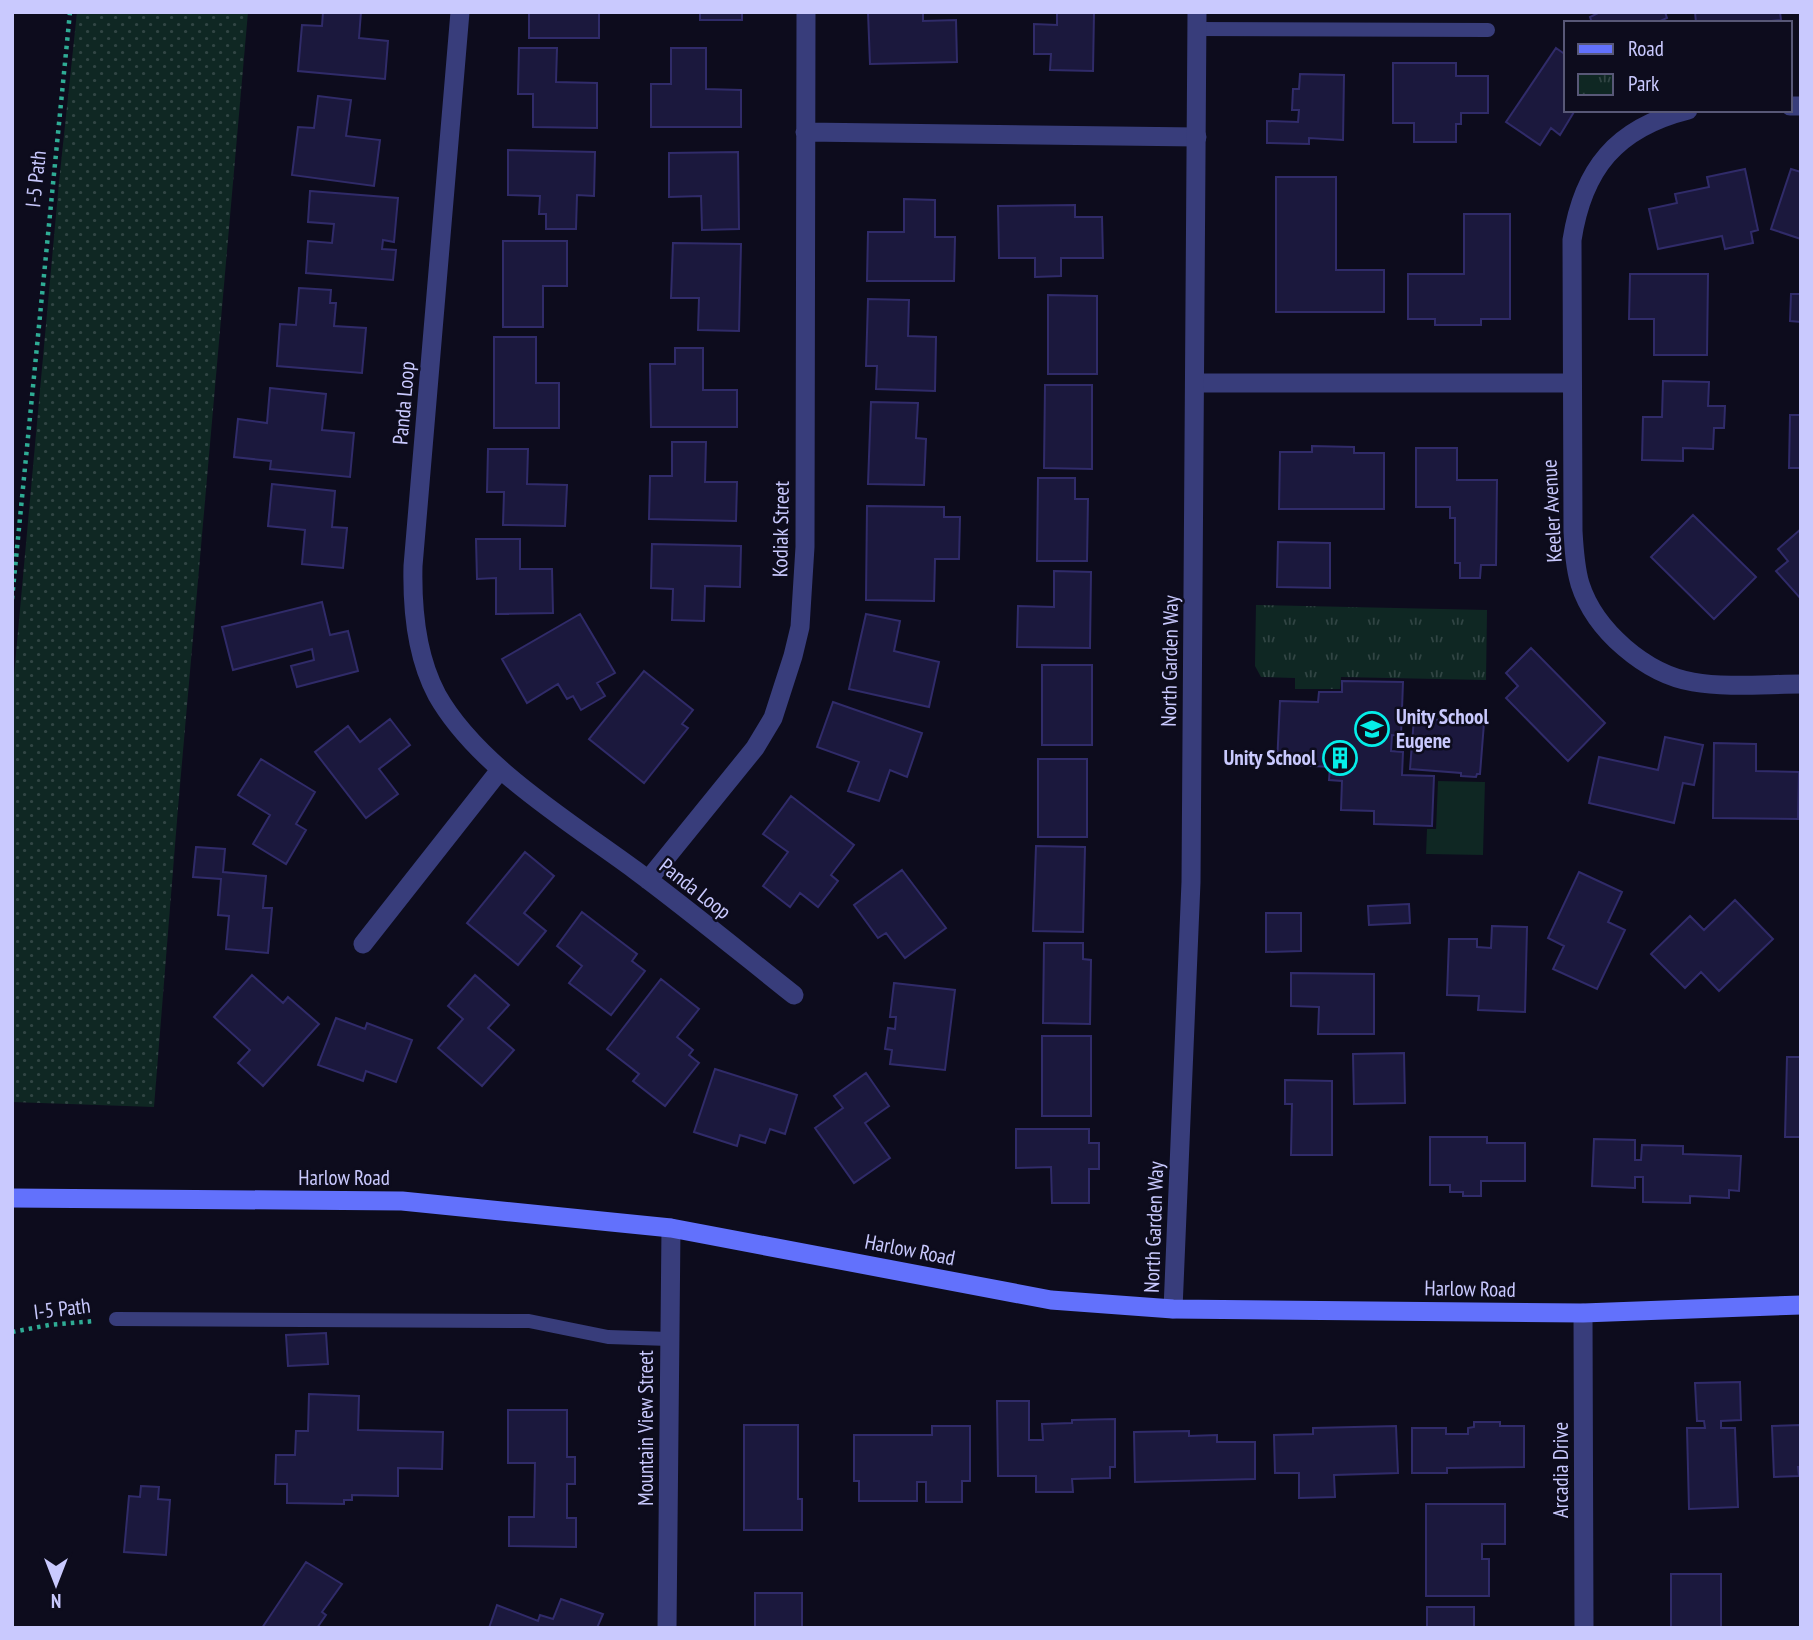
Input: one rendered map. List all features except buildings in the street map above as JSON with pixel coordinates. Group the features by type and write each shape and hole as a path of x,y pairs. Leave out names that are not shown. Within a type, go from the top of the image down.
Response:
{"main road":[{"name":"Harlow Road","path":"12,1198 402,1201 671,1228 1051,1300 1173,1309 1583,1312 1801,1305"}],"street":[{"name":"Panda Loop","path":"460,12 412,598 421,652 437,694 459,728 500,770 648,880 794,995"},
{"name":"Kodiak Street","path":"648,880 755,748 773,718 800,627 805,547 806,12"},
{"name":"North Garden Way","path":"1173,1309 1191,882 1197,20"},
{"name":"Keeler Avenue","path":"1682,112 1666,117 1629,137 1600,163 1587,182 1579,204 1572,240 1571,383 1576,569 1586,597 1602,623 1628,650 1661,671 1692,682 1801,684"},
{"path":"805,132 1197,137"},
{"path":"1195,383 1571,383"},
{"path":"363,944 500,770"},
{"name":"Mountain View Street","path":"667,1628 671,1228"},
{"name":"Arcadia Drive","path":"1583,1312 1584,1628"}],"lane":[{"path":"1197,20 1488,30"},
{"path":"116,1319 529,1321 608,1337 669,1339"}],"path":[{"name":"I-5 Path","path":"12,599 69,12"},
{"name":"I-5 Path","path":"12,1332 50,1325 116,1319"}],"green space":[{"path":"77,12 248,12 154,1107 12,1102 12,697"},
{"path":"1256,605 1487,610 1486,680 1341,677 1340,689 1295,689 1295,678 1261,677 1255,666"},
{"path":"1438,781 1485,782 1483,855 1426,854 1427,829 1436,829"}],"place":[{"name":"Unity School Eugene","path":"1372,729"},
{"name":"Unity School","path":"1340,758"}]}
